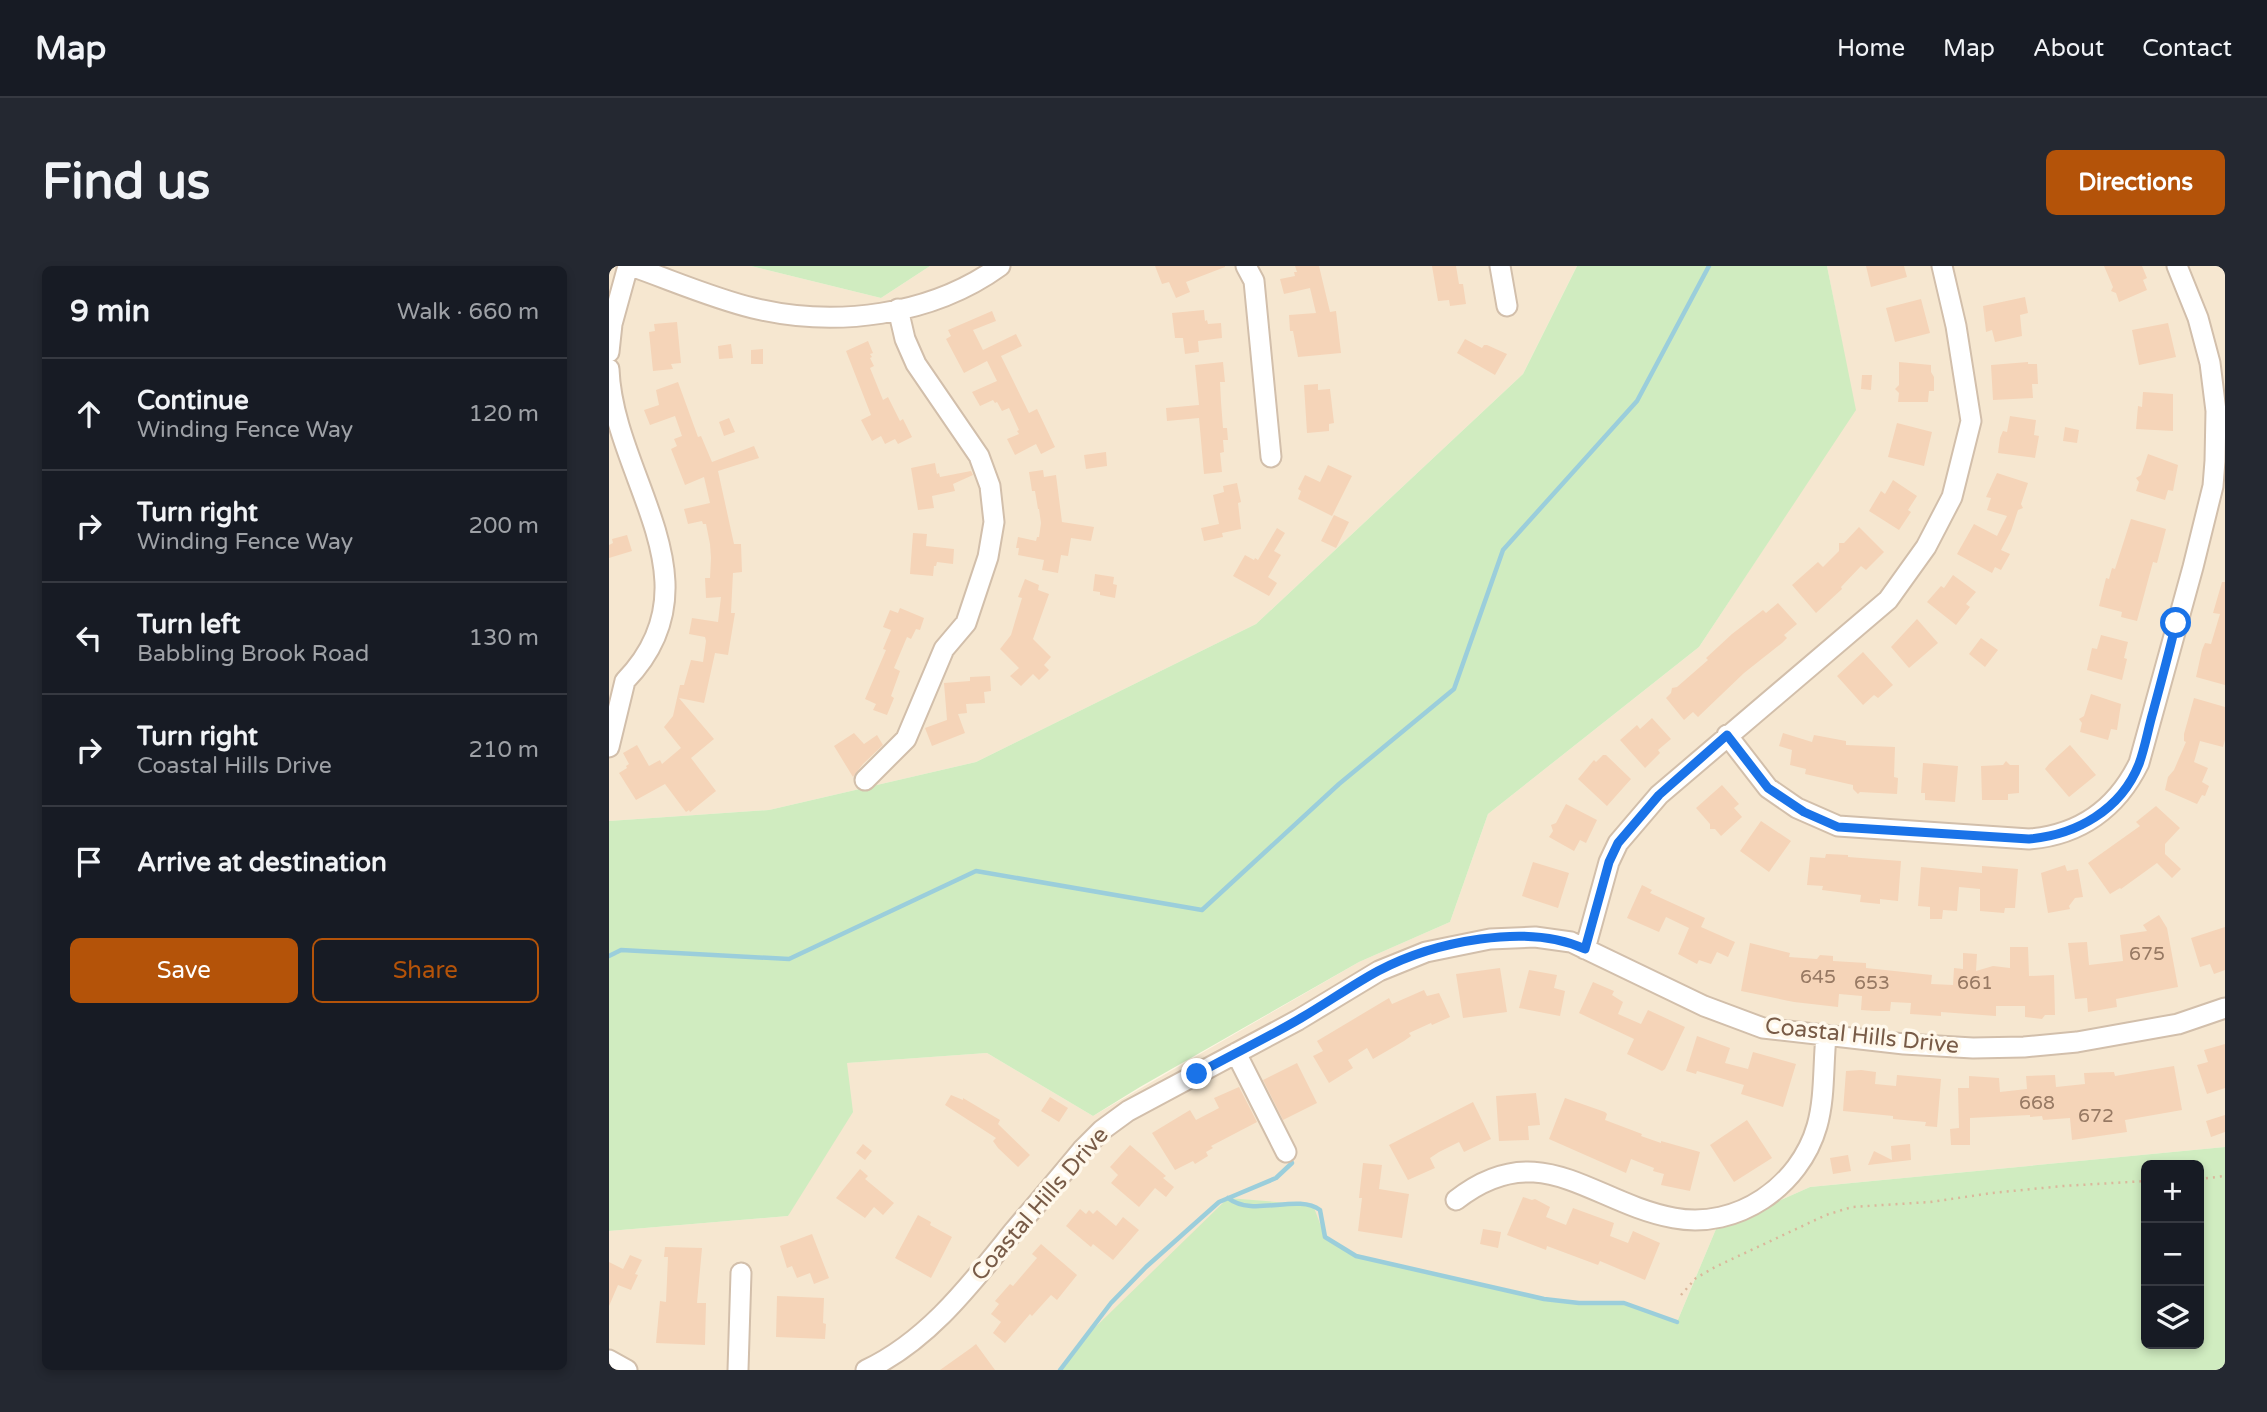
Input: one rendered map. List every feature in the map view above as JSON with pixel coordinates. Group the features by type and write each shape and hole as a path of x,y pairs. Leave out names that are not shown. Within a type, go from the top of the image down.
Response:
{"street":[{"path":"609,352 612,324 629,266 730,301 778,313 850,316 920,304 962,289 1000,266"},
{"path":"1246,266 1254,281 1271,457"},
{"path":"1500,266 1507,306"},
{"path":"1585,949 1609,862 1618,843 1659,795 1888,600 1926,547 1952,497 1971,421 1956,326 1942,266"},
{"path":"1727,735 1768,788 1804,812 1838,827 2029,839 2056,835 2082,825 2112,804 2139,763 2213,486 2216,411 2210,363 2198,318 2177,266"},
{"path":"865,780 906,739 944,649 965,623 991,543 994,522 990,485 979,456 926,383 905,339 898,309"},
{"path":"609,369 613,424 652,513 662,547 666,589 663,615 653,644 641,664 617,682 609,747"},
{"name":"Coastal Hills Drive","path":"866,1370 906,1347 960,1296 1082,1150 1102,1130 1128,1111 1298,1020 1379,971 1426,952 1472,941 1512,937 1557,939 1585,949 1704,1006 1763,1028 1965,1048 2024,1047 2086,1041 2178,1024 2225,1008"},
{"path":"1456,1200 1490,1180 1528,1172 1563,1177 1655,1213 1675,1218 1689,1220 1719,1217 1747,1208 1784,1182 1800,1163 1811,1142 1820,1111 1826,1036"},
{"path":"1236,1053 1286,1152"},
{"path":"738,1370 741,1273"},
{"path":"609,1360 628,1370"}],"path":[{"path":"2204,1178 2225,1176"},
{"path":"1681,1295 1696,1278 1715,1267 1826,1215 1852,1207 1930,1202 2063,1186 2141,1181"}],"shaded area":[{"path":"609,266 751,266 881,298 930,266 1577,266 1523,374 1256,624 976,762 769,810 609,821"},
{"path":"1827,266 2225,266 2225,1147 1810,1187 1716,1229 1677,1322 1624,1303 1579,1303 1544,1299 1356,1256 1325,1237 1078,1344 1062,1370 611,1370 609,1231 788,1216 846,1063 987,1053 1093,1116 1359,962 1450,922 1488,814 1699,647 1855,410"}],"green space":[{"path":"751,266 930,266 881,298"},
{"path":"1577,266 1827,266 1856,410 1699,647 1488,814 1450,922 1359,962 1093,1116 987,1053 847,1063 853,1112 788,1216 609,1231 609,821 769,810 976,762 1256,624 1523,374"},
{"path":"2225,1147 2225,1370 1062,1370 1078,1344 1228,1198 1313,1205 1325,1237 1356,1256 1544,1299 1579,1303 1624,1303 1677,1322 1716,1229 1810,1187"}],"building":[{"path":"1155,266 1225,267 1186,282 1190,292 1176,298 1169,282 1162,284"},
{"path":"1295,266 1319,266 1330,312 1336,311 1341,353 1298,357 1293,331 1290,331 1289,315 1316,313 1310,288 1284,294 1280,279 1295,276"},
{"path":"1432,266 1456,266 1459,284 1463,284 1466,304 1450,306 1449,300 1438,301"},
{"path":"1866,266 1904,266 1907,277 1871,287"},
{"path":"2104,266 2142,266 2147,278 2143,280 2147,290 2119,302 2116,293 2111,291 2113,287"},
{"path":"2025,297 2028,313 2020,315 2022,336 1995,342 1992,330 1986,332 1983,306"},
{"path":"1921,299 1930,333 1895,342 1886,308"},
{"path":"1204,310 1208,324 1221,323 1222,338 1198,341 1199,352 1185,354 1183,338 1175,338 1172,313"},
{"path":"992,311 996,321 973,330 983,350 1016,334 1022,346 1001,356 1029,413 1037,409 1055,447 1041,454 1036,444 1015,455 1007,439 1019,434 1019,430 1009,408 1002,411 993,400 980,406 972,392 997,381 987,361 964,373 946,339 951,336 948,330"},
{"path":"677,322 681,363 671,364 673,369 653,371 649,332 655,331 654,324"},
{"path":"2168,323 2176,357 2139,365 2132,330"},
{"path":"1465,339 1482,348 1487,345 1507,354 1495,375 1457,353"},
{"path":"868,341 874,366 870,368 883,400 888,397 912,437 898,444 895,439 885,444 881,436 872,441 861,420 871,415 846,351"},
{"path":"731,344 733,358 719,359 718,346"},
{"path":"763,349 763,364 751,364 751,350"},
{"path":"1223,362 1225,382 1220,382 1221,402 1223,428 1227,428 1228,440 1223,440 1224,452 1220,453 1222,472 1204,474 1199,418 1167,421 1166,408 1199,405 1195,365"},
{"path":"1899,362 1931,365 1934,391 1929,391 1928,402 1898,402 1899,393 1895,389 1899,385"},
{"path":"2028,362 2037,364 2038,384 2032,384 2033,398 1993,400 1991,365"},
{"path":"1862,375 1872,375 1871,390 1861,389"},
{"path":"678,382 698,437 701,436 712,462 754,446 759,458 718,471 734,544 741,544 742,572 733,573 731,613 735,613 728,655 715,653 704,703 679,698 714,739 691,758 716,791 690,812 686,812 665,784 636,800 619,773 629,764 623,753 637,745 649,766 660,760 662,764 681,748 664,727 673,716 680,685 684,685 691,660 703,662 705,637 689,634 692,618 718,622 721,597 706,598 705,578 710,578 711,558 706,524 702,521 688,524 684,509 710,503 704,477 685,485 671,449 677,446 674,439 682,436 675,416 650,425 644,410 659,405 656,390"},
{"path":"1318,384 1318,390 1330,389 1334,423 1329,424 1329,431 1307,433 1304,385"},
{"path":"2143,392 2173,394 2173,431 2136,429 2138,406 2142,407"},
{"path":"2010,416 2036,420 2034,435 2039,436 2035,458 1998,453 2000,438 2003,431 2007,432"},
{"path":"729,418 735,432 724,436 719,422"},
{"path":"1897,423 1932,432 1924,466 1888,457"},
{"path":"2065,427 2079,430 2077,443 2063,441"},
{"path":"1106,452 1107,466 1086,469 1084,455"},
{"path":"2148,454 2178,465 2173,491 2168,490 2165,500 2136,491 2139,482 2136,478 2141,475"},
{"path":"935,463 940,477 971,471 973,475 953,484 955,491 932,496 934,508 918,510 911,468"},
{"path":"1328,465 1352,476 1332,516 1298,499 1301,491 1298,489 1305,475 1320,482"},
{"path":"1043,470 1044,477 1056,475 1062,522 1094,527 1091,541 1071,538 1068,556 1061,555 1058,573 1042,570 1044,560 1018,555 1019,548 1016,548 1018,537 1036,541 1039,537 1039,509 1029,472"},
{"path":"1997,473 2028,483 2021,504 2023,508 2018,510 2001,550 2010,554 2001,570 1995,567 1992,573 1957,554 1974,524 1997,536 2007,516 1987,510 1991,498 1986,497"},
{"path":"1893,480 1917,496 1908,510 1911,512 1899,530 1869,511 1881,491 1885,494"},
{"path":"1237,483 1241,502 1238,503 1241,529 1204,541 1201,528 1219,524 1213,495 1224,492 1223,486"},
{"path":"1334,515 1349,522 1336,548 1321,541"},
{"path":"2131,519 2166,529 2157,563 2153,562 2137,621 2121,617 2122,612 2099,606 2106,578 2109,579 2112,568 2115,569"},
{"path":"1859,527 1884,552 1866,570 1861,566 1842,589 1816,613 1792,585 1818,562 1823,567 1839,551 1839,543 1844,543"},
{"path":"1277,528 1285,533 1274,551 1281,555 1268,577 1277,583 1269,596 1233,576 1245,555 1258,560"},
{"path":"913,533 927,534 926,546 954,549 953,564 937,562 933,576 910,574"},
{"path":"627,535 632,551 609,558 612,539"},
{"path":"1095,574 1114,577 1113,584 1117,585 1115,598 1093,591"},
{"path":"1953,575 1976,592 1966,604 1970,607 1956,625 1927,602 1941,586 1944,588"},
{"path":"1025,579 1039,585 1038,590 1049,594 1033,639 1051,657 1044,665 1049,670 1039,680 1033,674 1021,686 1010,676 1019,668 1000,649 1011,635 1022,598 1018,597"},
{"path":"2222,582 2225,582 2225,685 2196,677 2202,650 2205,643 2211,644 2220,614 2213,613"},
{"path":"1778,603 1797,624 1784,635 1787,638 1744,673 1698,717 1693,712 1684,720 1666,698 1672,688 1677,687 1708,660 1706,658 1732,634 1763,610 1766,613"},
{"path":"900,608 924,618 920,630 916,629 911,639 907,637 894,668 900,671 887,715 873,710 876,704 865,699 886,650 883,649 891,630 883,627 890,610 898,613"},
{"path":"1917,619 1938,643 1909,668 1891,647"},
{"path":"2101,635 2128,642 2122,680 2087,670 2092,648 2097,649"},
{"path":"1981,638 1998,650 1985,667 1969,654"},
{"path":"1863,652 1893,685 1878,698 1874,695 1863,705 1837,676"},
{"path":"990,676 991,691 984,692 985,703 966,704 967,713 958,714 965,733 932,746 925,728 947,720 944,683"},
{"path":"2091,694 2121,704 2117,730 2111,729 2108,740 2080,732 2082,723 2079,719 2084,716"},
{"path":"2194,698 2225,707 2223,747 2200,741 2194,762 2208,768 2202,782 2209,786 2205,796 2202,795 2197,804 2165,790 2168,777 2174,770 2186,742 2184,734"},
{"path":"1652,718 1671,739 1658,750 1660,753 1645,768 1620,740 1637,725 1640,729"},
{"path":"854,733 864,744 877,735 883,745 853,777 834,746"},
{"path":"1783,733 1812,742 1814,735 1846,741 1846,745 1895,747 1894,777 1898,778 1897,794 1858,794 1853,785 1805,774 1806,769 1790,765 1792,750 1779,746"},
{"path":"2070,745 2096,775 2069,797 2045,769"},
{"path":"1603,755 1631,779 1607,806 1578,779 1594,760 1596,762"},
{"path":"2006,761 2010,765 2019,765 2019,793 2008,794 2008,800 1982,800 1981,766 2003,765"},
{"path":"1923,763 1958,766 1955,802 1925,800 1925,793 1921,793"},
{"path":"1722,785 1739,804 1734,808 1742,817 1721,836 1715,829 1710,829 1710,824 1696,808"},
{"path":"1566,804 1597,820 1586,843 1580,840 1574,851 1549,837 1553,831 1551,825 1556,823"},
{"path":"2156,806 2180,828 2165,844 2165,854 2181,869 2172,878 2157,863 2110,894 2088,863 2140,826 2136,822"},
{"path":"1761,821 1791,841 1769,872 1740,851"},
{"path":"1826,854 1901,861 1898,901 1880,899 1880,904 1860,902 1861,895 1822,890 1823,886 1807,885 1810,857 1825,858"},
{"path":"1533,862 1569,873 1558,908 1522,896"},
{"path":"2065,865 2067,871 2078,869 2083,897 2075,898 2069,906 2070,909 2048,913 2041,873"},
{"path":"1982,866 2018,869 2015,908 2005,908 2004,913 1980,911 1980,889 1959,887 1957,911 1943,910 1942,919 1930,919 1930,907 1918,906 1921,867 1982,873"},
{"path":"1642,885 1652,890 1650,893 1705,918 1701,927 1735,942 1728,957 1717,952 1711,964 1699,960 1697,964 1678,954 1689,928 1666,917 1659,932 1627,918"},
{"path":"2159,915 2167,928 2178,987 2116,999 2117,1007 2088,1012 2087,998 2075,999 2068,943 2087,942 2089,965 2123,961 2120,935 2147,931 2143,925"},
{"path":"2225,927 2225,970 2214,974 2210,964 2200,967 2191,938"},
{"path":"1750,943 1790,953 1789,957 1817,959 1820,955 1833,956 1833,961 1866,963 1866,968 1932,975 1931,984 1953,985 1954,968 1963,969 1963,953 1977,954 1976,971 1993,966 2010,968 2010,947 2028,947 2029,976 2054,975 2055,1015 2045,1015 2042,1019 2025,1017 2025,1006 1996,1006 1996,1016 1941,1012 1941,1016 1910,1014 1911,1003 1891,1002 1890,1011 1861,1010 1862,996 1839,994 1838,1007 1794,1002 1741,991"},
{"path":"1500,968 1507,1012 1463,1018 1456,974"},
{"path":"1529,970 1557,975 1554,988 1565,991 1560,1016 1519,1008"},
{"path":"1593,982 1614,991 1612,995 1623,1002 1618,1014 1641,1024 1648,1010 1685,1027 1665,1069 1662,1071 1627,1054 1634,1039 1579,1013"},
{"path":"1424,990 1427,996 1439,993 1450,1017 1409,1033 1411,1036 1373,1059 1367,1048 1348,1060 1353,1068 1329,1083 1313,1056 1323,1051 1317,1041 1389,998 1392,1004"},
{"path":"1697,1036 1730,1048 1725,1063 1748,1069 1753,1052 1796,1064 1783,1107 1741,1094 1744,1085 1697,1071 1696,1074 1686,1071"},
{"path":"2225,1044 2225,1088 2207,1094 2197,1065 2208,1062 2204,1050"},
{"path":"1297,1063 1317,1103 1283,1120 1263,1080"},
{"path":"2174,1066 2182,1110 2125,1120 2127,1132 2072,1140 2070,1118 2043,1120 2042,1116 2030,1115 1970,1118 1970,1145 1951,1145 1950,1129 1959,1128 1958,1088 1969,1088 1969,1076 1999,1078 2000,1092 2027,1089 2026,1076 2055,1075 2056,1087 2085,1084 2084,1073 2114,1072 2115,1076"},
{"path":"1846,1071 1876,1072 1875,1084 1896,1086 1897,1075 1941,1079 1937,1127 1925,1126 1926,1122 1893,1119 1893,1116 1843,1111"},
{"path":"1239,1087 1257,1122 1211,1146 1213,1148 1206,1152 1208,1156 1195,1164 1193,1161 1175,1170 1152,1133 1190,1110 1196,1120 1219,1108 1214,1098"},
{"path":"1536,1093 1540,1125 1528,1126 1529,1140 1499,1141 1496,1096"},
{"path":"951,1095 963,1098 1000,1120 998,1124 1030,1155 1018,1167 998,1148 993,1141 996,1138 945,1105"},
{"path":"1050,1097 1068,1108 1059,1122 1041,1111"},
{"path":"1565,1098 1605,1112 1605,1120 1642,1134 1641,1136 1700,1152 1690,1191 1661,1185 1664,1174 1631,1159 1626,1173 1549,1139"},
{"path":"1473,1102 1491,1139 1464,1152 1459,1142 1430,1158 1435,1168 1408,1180 1389,1145"},
{"path":"2225,1115 2225,1132 2211,1137 2206,1121"},
{"path":"1747,1120 1772,1158 1734,1182 1710,1145"},
{"path":"863,1144 872,1151 865,1160 856,1153"},
{"path":"1910,1144 1911,1160 1868,1165 1874,1151 1892,1160 1891,1146"},
{"path":"1130,1145 1166,1176 1163,1178 1174,1187 1166,1197 1155,1188 1139,1207 1111,1183 1118,1175 1110,1167"},
{"path":"1848,1155 1851,1171 1833,1174 1830,1158"},
{"path":"1363,1163 1382,1165 1379,1189 1409,1194 1402,1238 1358,1231"},
{"path":"860,1169 868,1176 865,1179 894,1203 883,1215 874,1207 865,1218 836,1198"},
{"path":"1523,1197 1535,1199 1550,1207 1546,1217 1566,1225 1573,1208 1614,1223 1610,1236 1628,1243 1633,1231 1660,1243 1645,1280 1600,1261 1598,1265 1507,1235"},
{"path":"1080,1209 1086,1214 1089,1210 1093,1214 1097,1210 1116,1226 1123,1217 1139,1230 1113,1260 1093,1244 1091,1247 1066,1226"},
{"path":"918,1215 952,1237 931,1278 895,1258"},
{"path":"1483,1229 1501,1232 1498,1248 1480,1244"},
{"path":"812,1234 829,1278 814,1284 810,1273 797,1278 792,1266 787,1268 780,1246"},
{"path":"1041,1244 1077,1275 1057,1300 1051,1295 1005,1343 993,1333 1001,1322 991,1314 999,1304 995,1301 1010,1284 1013,1286 1037,1258 1032,1254"},
{"path":"665,1247 702,1248 697,1303 706,1303 705,1345 656,1343 660,1301 666,1302 668,1257 664,1257"},
{"path":"630,1255 642,1260 635,1274 638,1275 631,1290 618,1285 609,1306 609,1262 623,1269"},
{"path":"777,1296 824,1298 825,1339 776,1337"},
{"path":"976,1344 995,1370 940,1370 971,1348"}],"waterway":[{"path":"609,956 621,950 789,959 976,871 1202,910 1339,784 1454,689 1503,550 1637,401 1709,266"},
{"path":"1060,1370 1111,1303 1146,1267 1219,1202 1276,1178 1292,1163 1289,1158"},
{"path":"1228,1198 1238,1204 1250,1206 1310,1205 1320,1210 1325,1237 1356,1256 1544,1299 1579,1303 1624,1303 1677,1322"}],"route":[{"path":"1197,1074 1298,1020 1379,971 1426,952 1472,941 1512,937 1557,939 1585,949 1609,862 1618,843 1659,795 1727,735 1768,788 1811,816 1838,827 2029,839 2056,835 2082,825 2112,804 2133,776 2139,763 2176,623"}]}
